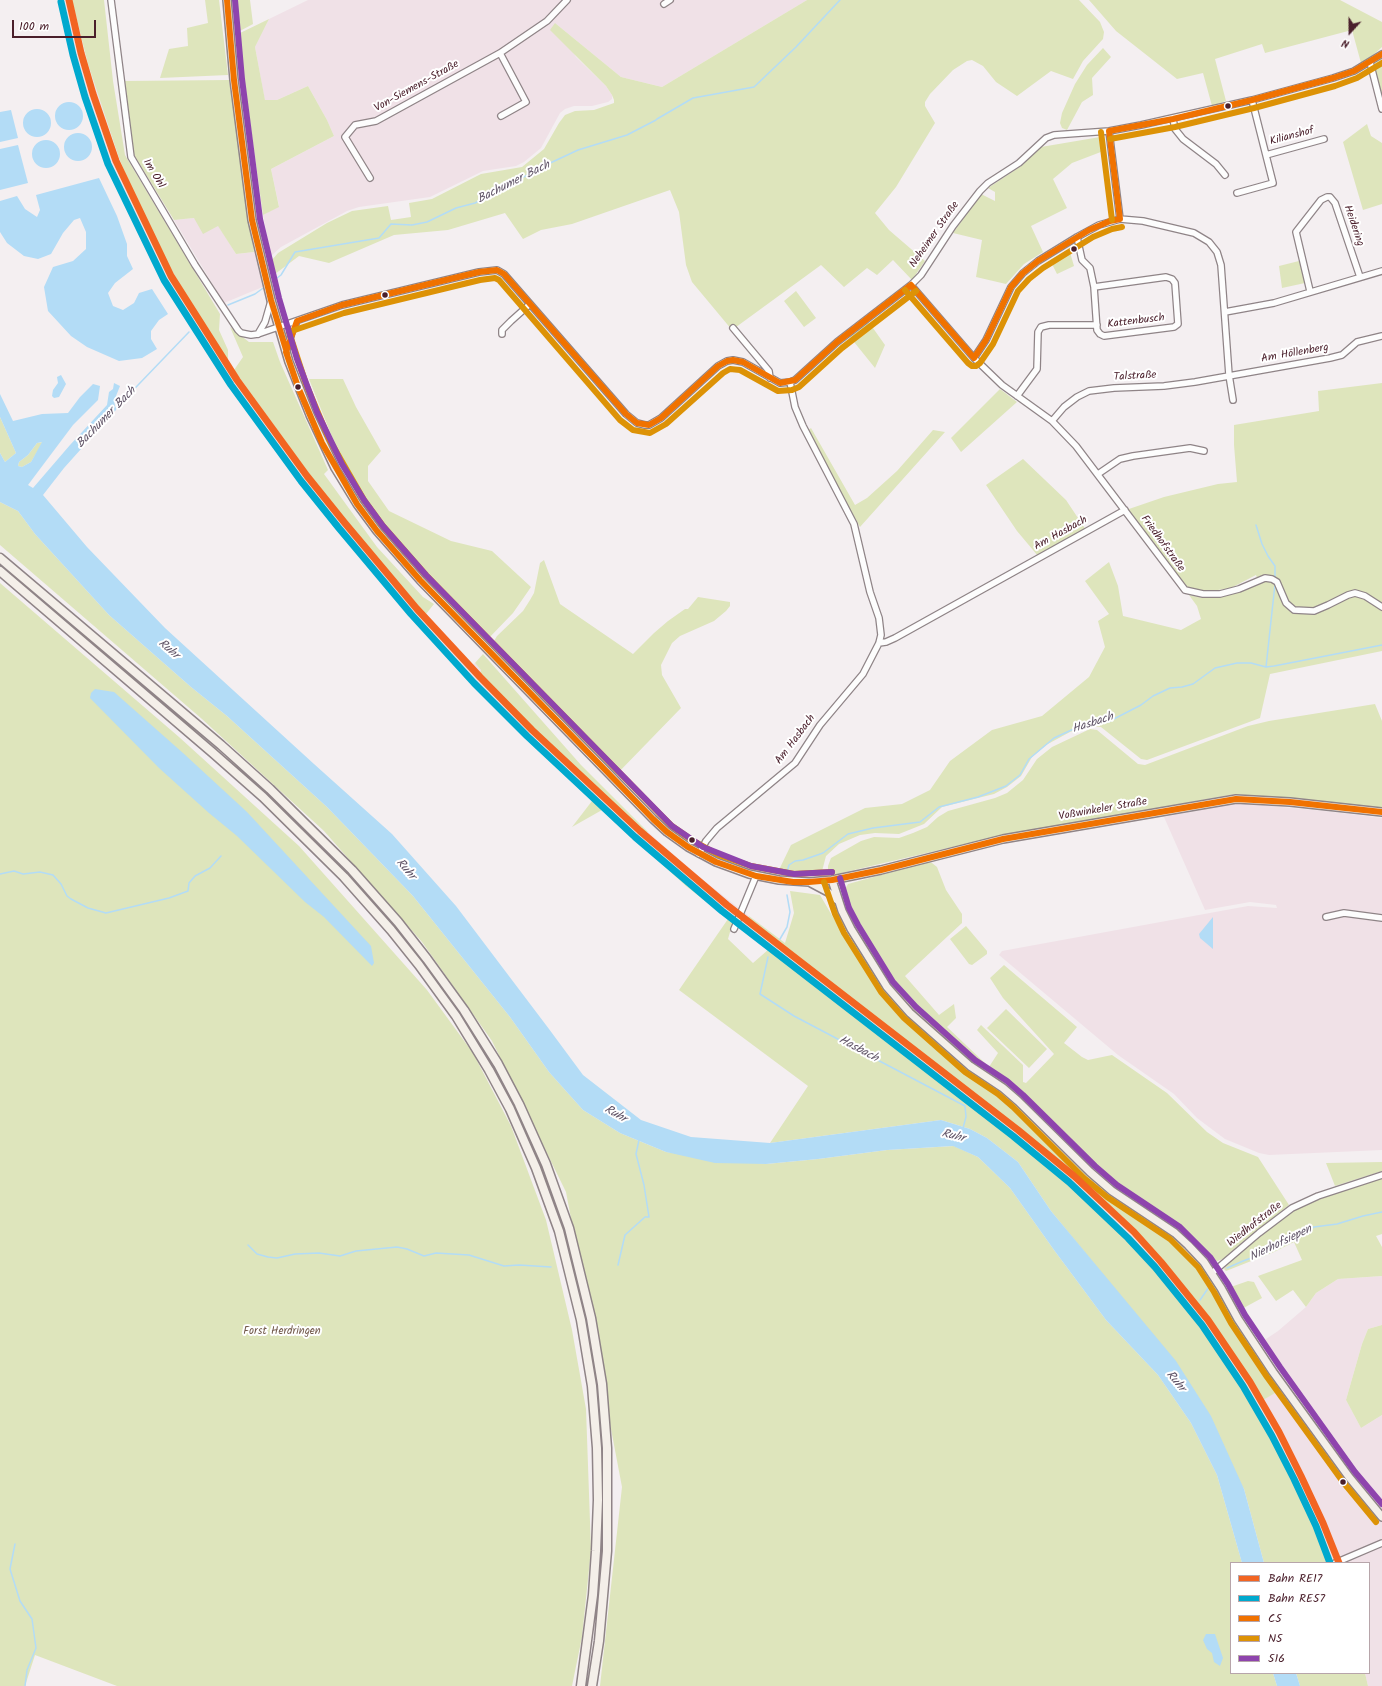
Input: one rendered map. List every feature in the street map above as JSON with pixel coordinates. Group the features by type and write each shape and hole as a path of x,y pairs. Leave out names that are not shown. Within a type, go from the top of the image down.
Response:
{"highway":[{"path":"0,558 221,745 270,789 352,870 398,922 427,959 464,1010 498,1064 546,1164 569,1228 592,1318 602,1384 608,1448 607,1551 599,1641 592,1686"},
{"path":"0,571 263,797 344,877 391,930 419,965 456,1016 489,1070 510,1110 536,1168 559,1231 582,1320 592,1386 597,1448 598,1500 593,1595 581,1686"}],"main road":[{"name":"Voßwinkeler Straße","path":"227,0 236,95 252,220 278,327 298,387 322,443 357,504 377,531 420,580 667,832 699,854 733,869 756,876 793,882 809,882 832,880 881,870 1003,839 1236,799 1290,802 1382,812"},
{"path":"832,880 837,900 846,920 879,975 893,995 910,1013 970,1066 1003,1088 1018,1101 1095,1177 1112,1191 1181,1238 1195,1252 1212,1273 1238,1319 1273,1372 1349,1477 1382,1517"},
{"path":"809,882 828,892 837,900"}],"street":[{"name":"Im Ohl","path":"111,0 131,157 193,261 228,316 241,333 251,335 258,334"},
{"name":"Von-Siemens-Straße","path":"370,178 345,136 355,125 376,121 500,53 547,21 567,0"},
{"path":"664,4 670,0"},
{"path":"500,53 526,102 501,116"},
{"name":"Neheimer Straße","path":"790,382 802,375 837,342 911,285 921,275 953,226 988,183 1020,163 1043,139 1054,135 1109,131 1173,119 1252,100 1333,78 1370,62 1382,54"},
{"path":"1370,62 1382,109"},
{"name":"Kilianshof","path":"1238,193 1272,183 1252,100"},
{"path":"1173,119 1176,129 1183,139 1216,164 1224,175"},
{"path":"1109,131 1120,219"},
{"name":"Kilianshof","path":"1266,155 1324,139"},
{"name":"Heidering","path":"1310,291 1296,232 1321,200 1327,197 1333,199 1335,203 1360,277"},
{"path":"974,358 986,340 1008,293 1019,277 1038,261 1099,225 1120,219 1143,221 1180,229 1200,236 1209,242 1217,252 1221,265 1229,375 1233,400"},
{"name":"Kattenbusch","path":"1077,237 1082,260 1090,268 1094,287 1098,333 1104,336 1174,327 1178,324 1175,283 1172,279 1166,278 1094,287"},
{"path":"258,334 342,305 495,270 504,274 626,414 641,424 649,425 661,418 709,374 727,361 733,360 743,362 780,383 790,382 796,407 803,426 854,524 870,592 881,628 880,643"},
{"path":"1225,312 1274,302 1382,272"},
{"name":"Friedhofstraße","path":"911,285 987,372 1052,421 1076,446 1182,587 1189,592 1208,595 1227,592 1265,578 1272,579 1277,582 1286,603 1292,608 1298,610 1309,611 1320,609 1352,594 1361,595 1374,601 1382,607"},
{"path":"258,334 268,314 271,300"},
{"path":"502,334 502,330 511,320 530,304"},
{"path":"286,352 297,320"},
{"name":"Kattenbusch","path":"1017,396 1037,368 1038,332 1041,327 1049,325 1097,325"},
{"path":"733,328 769,372 770,378"},
{"name":"Am Höllenberg","path":"1229,375 1342,355 1357,342 1382,336"},
{"name":"Talstraße","path":"1052,421 1077,397 1089,391 1114,388 1164,386 1229,375"},
{"path":"1098,474 1120,460 1133,456 1190,448 1204,451"},
{"name":"Am Hasbach","path":"699,854 706,841 717,828 794,763 820,725 863,674 880,643 896,638 1125,510"},
{"path":"734,929 756,876"},
{"path":"1326,918 1344,913 1382,918"},
{"name":"Wiedhofstraße","path":"1212,1273 1259,1233 1292,1208 1318,1196 1382,1175"},
{"path":"1337,1562 1382,1543"}],"shaded area":[{"path":"61,0 72,0 88,64 119,158 135,198 190,303 234,370 309,474 374,555 469,662 472,665 475,663 587,780 644,832 648,832 697,875 749,916 749,918 1020,1129 1075,1174 1136,1230 1162,1260 1209,1318 1263,1399 1282,1389 1382,1518 1382,1686 1368,1686 1365,1674 1370,1674 1370,1562 1330,1562 1294,1477 1244,1385 1203,1323 1156,1265 1070,1180 676,871 527,733 467,672 412,612 338,523 279,447 181,307 148,249 126,202 97,128 73,54"},
{"path":"308,0 807,0 662,87 621,77 555,23 576,57 606,86 612,95 612,99 608,102 592,106 574,106 565,109 560,113 541,148 524,162 516,166 483,171 430,197 359,207 347,211 281,247 271,256 263,215 279,206 271,169 334,136 308,86 277,100 265,101 255,47 269,19"},
{"path":"194,218 218,225 236,254 254,252 265,286 224,303 174,220"},
{"path":"1236,803 1382,818 1382,1150 1269,1155 1259,1153 1225,1139 1197,1118 1174,1094 1118,1055 999,955 1002,951 1248,906 1277,908 1276,905 1250,902 1205,910 1164,817"},
{"path":"1382,1276 1382,1325 1368,1329 1362,1344 1346,1400 1361,1428 1382,1415 1382,1517 1257,1345 1278,1331 1306,1307 1316,1293 1338,1279"}],"green space":[{"path":"72,0 104,0 113,81 125,155 220,314 219,330 228,350 228,362 190,303 158,245 135,198 119,158 88,64"},
{"path":"205,0 219,0 228,75 160,78 169,49 188,46 187,28 208,23"},
{"path":"234,0 250,0 253,24 238,32"},
{"path":"807,0 1079,0 1100,22 1104,32 1103,39 1083,61 1073,79 1051,71 1017,96 996,82 983,66 972,60 967,61 953,70 930,94 925,102 925,106 935,123 896,187 875,213 889,230 925,261 912,280 893,260 877,275 867,268 844,287 821,265 732,330 692,282 686,265 679,212 670,190 572,224 541,230 523,239 505,213 448,230 394,235 329,263 299,256 275,274 272,260 278,253 327,223 352,211 388,206 391,220 411,217 409,203 432,199 481,174 522,167 544,149 565,115 575,111 594,110 614,103 612,95 606,86 550,30 555,23 621,77 662,87"},
{"path":"1089,0 1340,0 1382,22 1382,47 1371,57 1361,63 1352,30 1265,53 1262,44 1215,59 1226,101 1212,106 1203,73 1177,79 1116,31"},
{"path":"269,19 255,47 265,100 277,100 308,86 334,136 271,169 279,207 263,215 238,34"},
{"path":"1103,48 1111,57 1092,78 1093,95 1082,102 1067,130 1062,128 1060,123 1062,113 1075,84 1087,65"},
{"path":"1382,57 1382,103 1373,65"},
{"path":"229,80 254,252 236,254 218,226 203,234 194,218 174,220 134,155 125,81"},
{"path":"1367,124 1371,136 1382,143 1382,204 1363,210 1343,142"},
{"path":"1100,137 1105,139 1106,150 1072,163 1053,179 1067,208 1031,226 1043,252 1024,264 1006,284 976,277 982,240 953,233 981,194 995,201 995,192 988,188 1021,166 1041,147"},
{"path":"1069,249 1074,266 1057,274 1050,260"},
{"path":"1299,261 1305,283 1282,288 1279,266"},
{"path":"796,291 816,318 804,327 784,301"},
{"path":"868,321 885,345 875,368 850,337"},
{"path":"230,327 249,342 273,342 280,362 328,470 324,474 377,547 423,597 434,604 426,614 374,555 309,474 234,370 243,357"},
{"path":"226,374 279,447 338,523 412,612 464,668 461,672 456,663 408,615 363,560 300,480 224,375"},
{"path":"309,379 343,379 356,407 381,451 368,466 368,481 389,511 451,541 492,551 531,587 513,613 487,640 375,517 344,467"},
{"path":"1382,383 1382,651 1270,674 1260,718 1147,760 1141,759 1101,727 1090,726 1070,732 1046,745 1032,757 1021,776 1007,787 994,794 942,807 924,824 899,834 875,833 860,835 839,844 826,856 821,875 777,874 791,845 865,808 902,804 930,790 950,761 992,730 1042,716 1089,677 1105,647 1098,621 1109,614 1085,581 1109,562 1118,586 1123,616 1181,630 1201,619 1197,606 1189,595 1202,598 1222,597 1244,590 1258,581 1256,575 1231,588 1218,590 1196,591 1183,586 1126,510 1164,497 1218,484 1237,482 1234,425 1319,411 1318,391"},
{"path":"1000,389 1017,402 961,452 951,438"},
{"path":"0,417 16,453 5,462 0,453"},
{"path":"811,428 855,505 867,498 897,471 933,430 945,432 860,527 807,431"},
{"path":"43,442 31,462 22,467 18,466 19,462 28,455 37,443"},
{"path":"1023,459 1066,500 1086,530 1038,556 1017,531 986,485"},
{"path":"0,502 18,511 35,534 109,615 191,687 227,716 327,807 413,896 510,1017 549,1072 583,1110 620,1133 666,1152 766,1164 887,1150 954,1146 978,1157 1010,1188 1106,1320 1158,1375 1191,1423 1217,1475 1242,1562 1230,1562 1230,1674 1273,1674 1277,1686 600,1686 622,1487 566,1192 492,1041 422,942 324,831 202,719 0,545"},
{"path":"544,560 560,604 633,654 668,621 685,609 688,609 698,597 730,602 730,606 726,611 714,621 680,636 672,643 661,665 662,675 681,708 615,776 491,646 497,636 523,611 530,600 534,593 540,563"},
{"name":"Forst Herdringen","path":"0,583 179,737 299,846 427,990 473,1053 511,1126 546,1220 572,1330 586,1409 591,1550 582,1637 572,1686 117,1686 35,1655 25,1686 0,1686"},
{"path":"483,654 581,765 648,832 645,832 587,780 480,674 481,670 475,663"},
{"path":"467,672 527,733 582,785 676,871 734,918 728,939 753,963 769,949 738,926 740,922 1070,1180 1129,1236 1156,1265 1203,1323 1244,1385 1294,1477 1330,1562 1264,1562 1244,1489 1104,1276 1051,1211 1018,1162 987,1138 970,1129 941,1120 770,1143 808,1086 679,990 728,919 686,886 602,810 572,827 592,801 464,677"},
{"path":"1375,704 1382,721 1382,808 1235,794 999,836 837,874 828,873 828,866 831,858 861,841 874,837 899,838 927,827 938,817 948,811 995,798 1007,793 1023,780 1037,759 1052,747 1090,729 1097,730 1138,764 1145,765 1248,726 1269,721"},
{"path":"928,862 937,867 946,890 962,914 962,923 905,976 939,1015 954,1004 956,1018 947,1027 987,1065 982,1069 979,1069 906,1004 888,983 854,928 847,913 844,891 848,884"},
{"path":"790,891 820,895 847,941 855,944 888,998 925,1036 970,1075 1002,1096 1115,1201 1144,1222 1169,1233 1209,1276 1234,1319 1282,1389 1263,1400 1210,1318 1162,1260 1136,1230 1075,1174 1020,1129 748,918 749,916 785,943 794,913"},
{"path":"966,926 987,951 987,954 972,965 969,964 950,939"},
{"path":"1004,965 1077,1027 1064,1043 1088,1060 1112,1055 1167,1093 1207,1132 1223,1143 1258,1157 1289,1205 1225,1258 1213,1263 1184,1232 1141,1205 1104,1178 1015,1093 987,1074 987,1070 998,1053 977,1030 981,1025 1023,1065 1023,1082 1026,1083 1054,1054 1003,998 990,978"},
{"path":"1006,1009 1047,1049 1029,1068 987,1028"},
{"path":"1382,1162 1382,1171 1335,1186 1326,1163"},
{"path":"1382,1177 1382,1234 1376,1236 1382,1247 1382,1276 1338,1279 1316,1293 1306,1307 1293,1290 1276,1301 1258,1276 1302,1260 1294,1242 1274,1252 1226,1271 1224,1269 1228,1262 1261,1233 1292,1210 1333,1193"},
{"path":"1248,1281 1254,1282 1262,1298 1238,1311 1225,1289"},
{"path":"1382,1325 1382,1415 1361,1428 1346,1400 1362,1344 1368,1329"},
{"path":"1296,1674 1365,1674 1368,1686 1300,1686"}],"water":[{"path":"69,102 79,106 83,116 79,126 69,130 59,126 55,116 59,106"},
{"path":"37,109 47,113 51,123 47,133 37,137 27,133 23,123 27,113"},
{"path":"11,110 18,138 0,142 0,112"},
{"path":"78,133 88,137 92,147 88,157 78,161 68,157 64,147 68,137"},
{"path":"46,140 56,144 60,154 56,164 46,168 36,164 32,154 36,144"},
{"path":"18,145 28,183 0,190 0,149"},
{"path":"99,178 117,216 127,244 127,256 133,269 115,283 108,293 113,306 123,310 134,303 139,293 152,289 168,314 159,320 151,331 151,339 157,349 142,358 119,361 87,347 71,336 48,311 44,287 53,267 73,261 86,249 86,232 80,218 74,220 63,233 51,254 38,259 24,256 7,243 0,232 0,201 17,196 25,209 37,217 40,210 36,195"},
{"path":"61,375 66,384 59,397 54,398 52,396 53,390 58,383 57,377"},
{"name":"Ruhr","path":"114,383 120,386 114,401 116,410 64,468 43,495 87,547 165,628 392,834 456,906 583,1075 641,1120 691,1137 770,1143 941,1120 970,1129 987,1138 1018,1162 1051,1211 1176,1361 1211,1416 1244,1489 1264,1562 1242,1562 1217,1475 1191,1423 1158,1375 1106,1320 1010,1188 978,1157 953,1146 887,1150 766,1164 715,1163 666,1152 620,1133 583,1110 549,1072 510,1017 413,896 327,807 227,716 191,687 109,615 35,534 18,511 0,502 0,453 5,462 16,453 0,417 0,394 13,421 42,414 68,413 80,397 93,384 100,386 98,400 73,425 28,485 33,488 107,405 109,392 113,389","holes":["42,442 31,462 22,467 18,466 19,462 28,455 37,443"]},
{"path":"95,689 114,692 247,812 371,946 374,963 372,966 324,917 305,902 237,836 159,768 90,698 91,693"},
{"path":"1213,917 1213,949 1200,938 1199,934"},
{"path":"1206,1634 1215,1634 1223,1658 1220,1666 1214,1662 1212,1653 1207,1649 1203,1640"},
{"path":"1273,1674 1296,1674 1300,1686 1277,1686"}],"waterway":[{"name":"Bachumer Bach","path":"657,119 693,98 754,87 796,47 840,0"},
{"name":"Bachumer Bach","path":"269,284 281,275 295,252 379,238 391,224 412,225 427,222 456,208 475,203 546,165 578,150 627,135 656,120"},
{"name":"Bachumer Bach","path":"228,305 255,294 266,286"},
{"name":"Bachumer Bach","path":"114,410 189,332"},
{"path":"1256,525 1262,544 1275,566 1275,578"},
{"path":"1266,667 1275,584"},
{"name":"Hasbach","path":"787,872 789,865 795,861 803,860 823,853 848,834 873,828 920,822 939,807 978,797 1006,786 1020,775 1029,759 1054,738 1078,727 1108,722 1170,688 1193,684 1215,668 1237,663 1251,663 1266,667 1274,666 1382,645"},
{"path":"0,874 14,871 23,874 40,872 53,875 61,884 67,896 71,899 88,908 106,913 169,898 188,891 189,883 195,876 210,868 221,856"},
{"name":"Hasbach","path":"780,939 787,927 790,912 787,895"},
{"name":"Hasbach","path":"768,957 760,994 794,1016 965,1106 966,1117 963,1128"},
{"path":"618,1265 625,1235 645,1217 649,1217 644,1185 636,1154 639,1140"},
{"name":"Nierhofsiepen","path":"1227,1268 1276,1249 1314,1227 1337,1224 1382,1212"},
{"path":"248,1245 257,1254 277,1258 295,1254 319,1253 340,1256 356,1251 397,1247 407,1249 424,1256 436,1253 469,1255 504,1266 519,1265 551,1267"},
{"path":"1200,1300 1209,1287"},
{"path":"15,1544 10,1569 20,1601 32,1619 36,1648 27,1670 25,1686"}],"rail line":[{"name":"RE17","path":"69,0 81,53 93,94 116,161 171,276 237,380 307,476 344,522 417,609 480,677 532,730 640,831 727,905 1018,1130 1074,1176 1134,1232 1161,1262 1208,1320 1250,1382 1279,1432 1301,1476 1323,1523 1339,1562"},
{"name":"RE57","path":"61,2 73,55 85,97 108,164 164,280 231,385 301,481 338,527 411,614 474,683 527,736 635,837 722,911 1013,1136 1069,1182 1128,1238 1155,1267 1202,1325 1243,1386 1272,1436 1294,1479 1316,1526 1330,1562"}],"transit line":[{"name":"C5","path":"227,0 234,80 252,220 271,300 287,353"},
{"name":"516","path":"235,0 242,79 260,219 279,298 297,359 317,412 342,464 364,500 383,526 426,575 672,826 703,847 751,866 794,874 832,872"},
{"name":"C5","path":"1109,131 1173,119 1252,100 1333,78 1354,71 1382,54"},
{"name":"N5","path":"1110,139 1175,127 1254,108 1335,86 1357,78 1382,63"},
{"name":"C5","path":"1109,131 1120,219"},
{"name":"N5","path":"1101,132 1112,220"},
{"name":"C5","path":"911,285 974,358 986,340 1011,287 1023,273 1038,261 1089,230 1110,221 1120,219"},
{"name":"N5","path":"905,290 968,363 972,366 976,366 980,363 993,344 1018,291 1029,279 1043,268 1093,237 1112,229 1122,227"},
{"name":"C5","path":"911,285 837,342 795,380 780,383 743,362 733,360 727,361 718,366 661,418 649,425 637,423 626,414 504,274 497,270 479,272 342,305 297,321 286,352 298,387 322,443 357,504 377,531 420,580 653,819 667,832 688,847 716,862 756,876 793,882 809,882 832,880 881,870 1003,839 1236,799 1290,802 1382,812"},
{"name":"N5","path":"832,872 794,874 751,866 719,855 692,840 672,826 426,575 383,526 364,500 329,439 306,384 289,332 344,313 480,280 495,278 499,280 620,420 633,430 650,433 666,424 723,373 730,369 740,370 778,391 792,390 799,387 842,348 916,291"},
{"name":"516","path":"840,878 849,908 858,925 893,982 916,1007 975,1060 1007,1081 1023,1095 1095,1166 1117,1185 1180,1227 1210,1257 1228,1284 1245,1315 1280,1367 1355,1472 1382,1504"},
{"name":"N5","path":"824,882 835,914 844,933 881,992 904,1018 965,1072 998,1094 1013,1107 1084,1178 1107,1197 1170,1239 1198,1267 1231,1323 1267,1377 1343,1482 1376,1522"}]}
